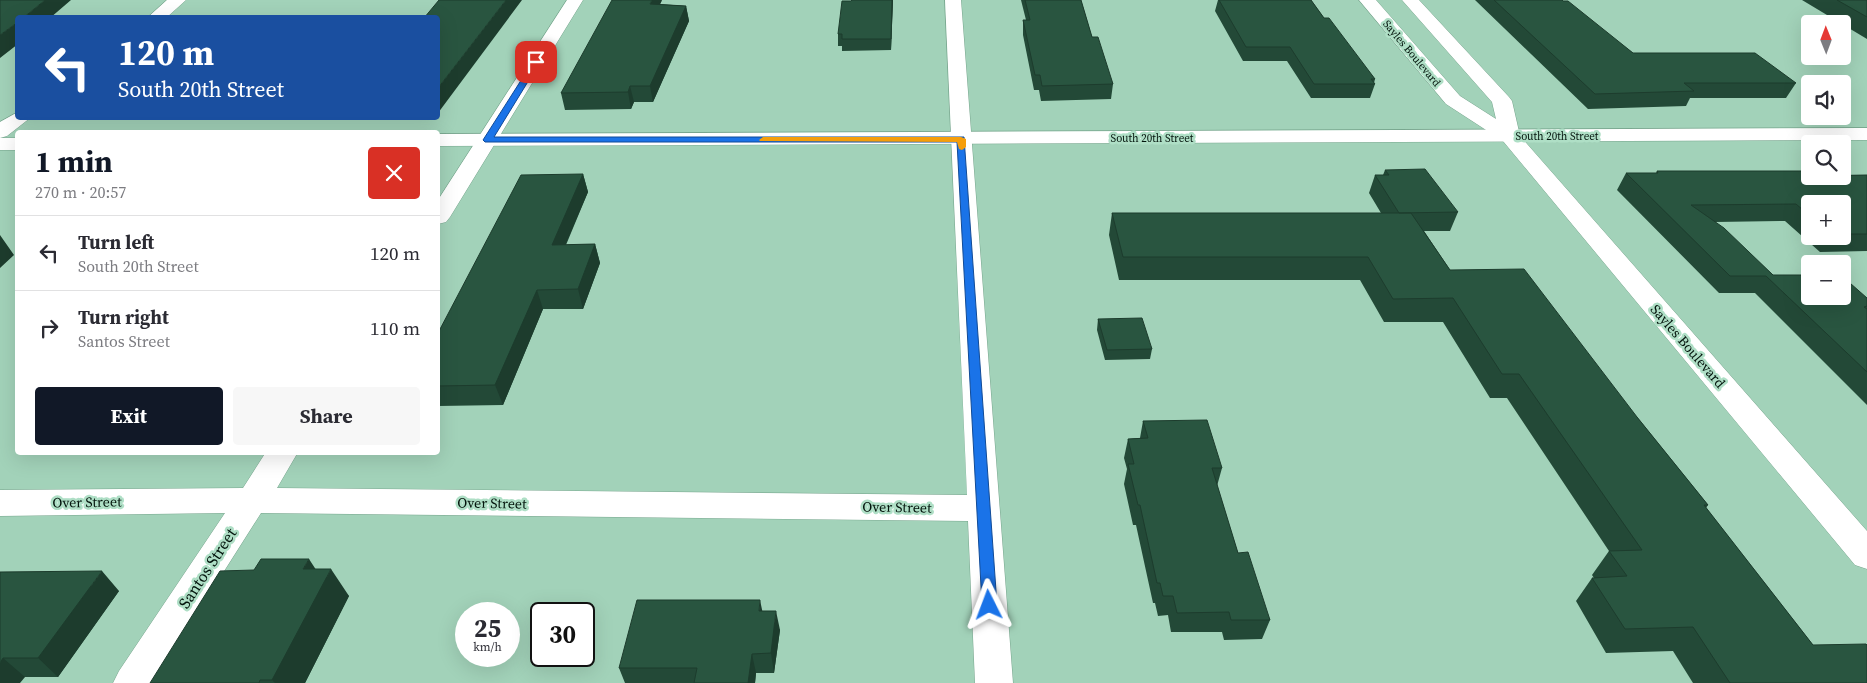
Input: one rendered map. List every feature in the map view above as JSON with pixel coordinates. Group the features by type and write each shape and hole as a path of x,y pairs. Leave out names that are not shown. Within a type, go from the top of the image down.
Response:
{"street":[{"path":"158,15 178,0"},
{"path":"440,214 575,0"},
{"path":"953,0 994,683"},
{"name":"Sayles Boulevard","path":"1367,0 1452,100 1510,137 1867,555"},
{"name":"Sayles Boulevard","path":"1410,0 1502,101 1510,137"},
{"path":"0,132 17,120"},
{"name":"South 20th Street","path":"440,140 1867,134"},
{"path":"0,144 15,144"},
{"name":"Santos Street","path":"132,683 281,455"},
{"name":"Over Street","path":"0,503 252,500 984,508"}],"building":[{"path":"0,0 45,0 27,15 15,15 15,24 0,35"},
{"path":"439,0 506,0 440,85 440,15 426,15"},
{"path":"612,0 652,0 650,4 686,6 650,86 630,86 628,92 561,93"},
{"path":"892,0 891,39 842,39 842,34 838,34 842,1"},
{"path":"1025,0 1081,0 1092,37 1098,37 1113,84 1042,86 1040,75 1035,75 1023,20 1030,20"},
{"path":"1219,0 1311,0 1324,18 1329,18 1375,79 1371,79 1375,84 1314,84 1290,47 1246,47"},
{"path":"1494,0 1568,1 1633,53 1755,53 1796,83 1684,83 1694,91 1595,94"},
{"path":"1837,0 1867,0 1867,17"},
{"path":"1425,169 1458,212 1399,213 1375,175 1389,175 1385,170"},
{"path":"1657,171 1801,171 1801,185 1851,185 1851,175 1867,175 1867,234 1851,234 1851,195 1801,195 1801,208 1796,204 1691,205 1724,228 1773,275 1801,275 1801,305 1851,305 1851,284 1867,298 1867,306 1864,307 1867,309 1867,372 1766,276 1730,276 1626,173 1658,173"},
{"path":"583,174 552,245 595,244 578,289 537,290 495,385 440,386 440,329 521,175"},
{"path":"1112,213 1411,213 1450,270 1524,269 1637,417 1708,505 1704,505 1813,645 1867,645 1867,683 1730,683 1693,627 1625,629 1592,578 1627,576 1609,551 1642,550 1519,374 1502,374 1453,298 1393,299 1368,257 1123,257"},
{"path":"1142,318 1152,349 1107,350 1098,319"},
{"path":"1207,420 1222,468 1212,468 1238,553 1248,552 1270,620 1231,620 1229,612 1177,613 1173,596 1163,596 1160,583 1157,583 1140,505 1138,505 1128,464 1134,464 1128,439 1148,438 1143,421"},
{"path":"261,559 309,559 303,569 331,569 272,680 260,680 259,683 150,683 220,571 254,570"},
{"path":"102,571 38,658 3,658 0,663 0,572"},
{"path":"637,600 760,600 759,611 776,611 771,653 752,654 748,683 694,683 697,668 619,668"}],"slow traffic":[{"path":"763,140 961,139 962,147"}],"route":[{"path":"536,62 488,140 961,139 989,605"}]}
